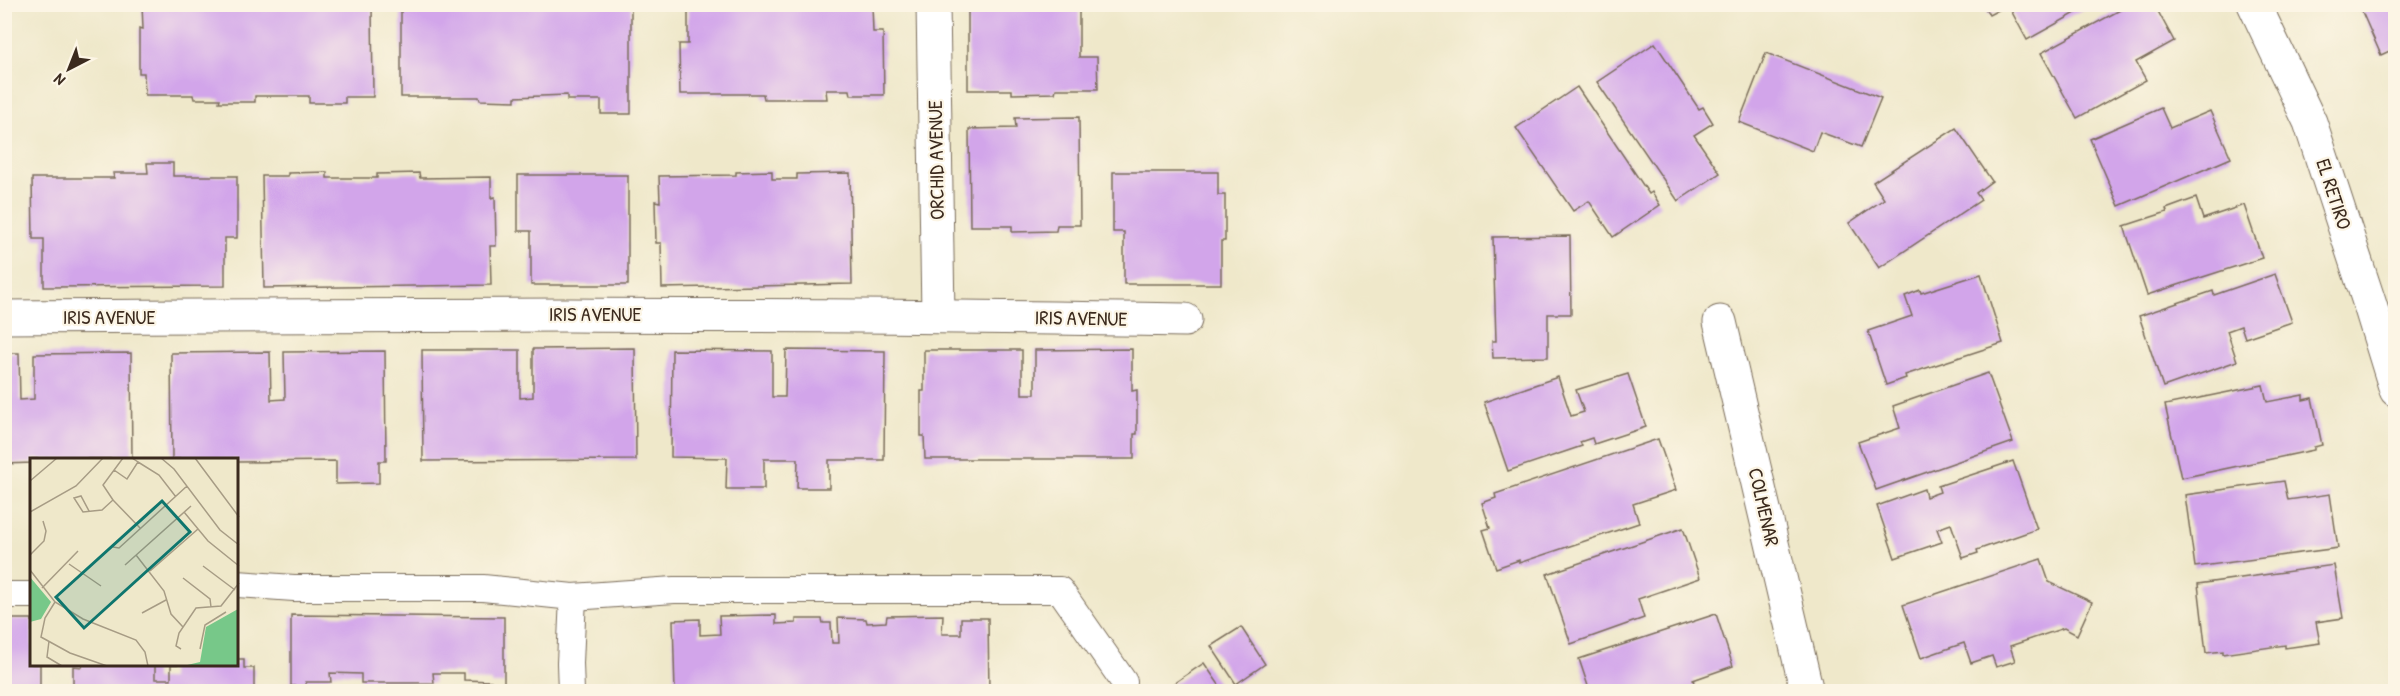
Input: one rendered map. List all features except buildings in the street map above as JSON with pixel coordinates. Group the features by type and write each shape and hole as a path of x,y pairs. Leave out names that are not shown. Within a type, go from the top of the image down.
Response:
{"street":[{"name":"ORCHID AVENUE","path":"933,4 938,315"},
{"name":"EL RETIRO","path":"2254,4 2310,122 2396,390"},
{"name":"IRIS AVENUE","path":"4,317 570,314 836,317 938,315 1185,320"},
{"name":"COLMENAR","path":"1720,322 1807,692"}],"lane":[{"path":"238,584 294,588 483,588 573,597 674,590 1060,590 1124,682"},
{"path":"4,595 30,595"},
{"path":"571,692 573,597"}]}
